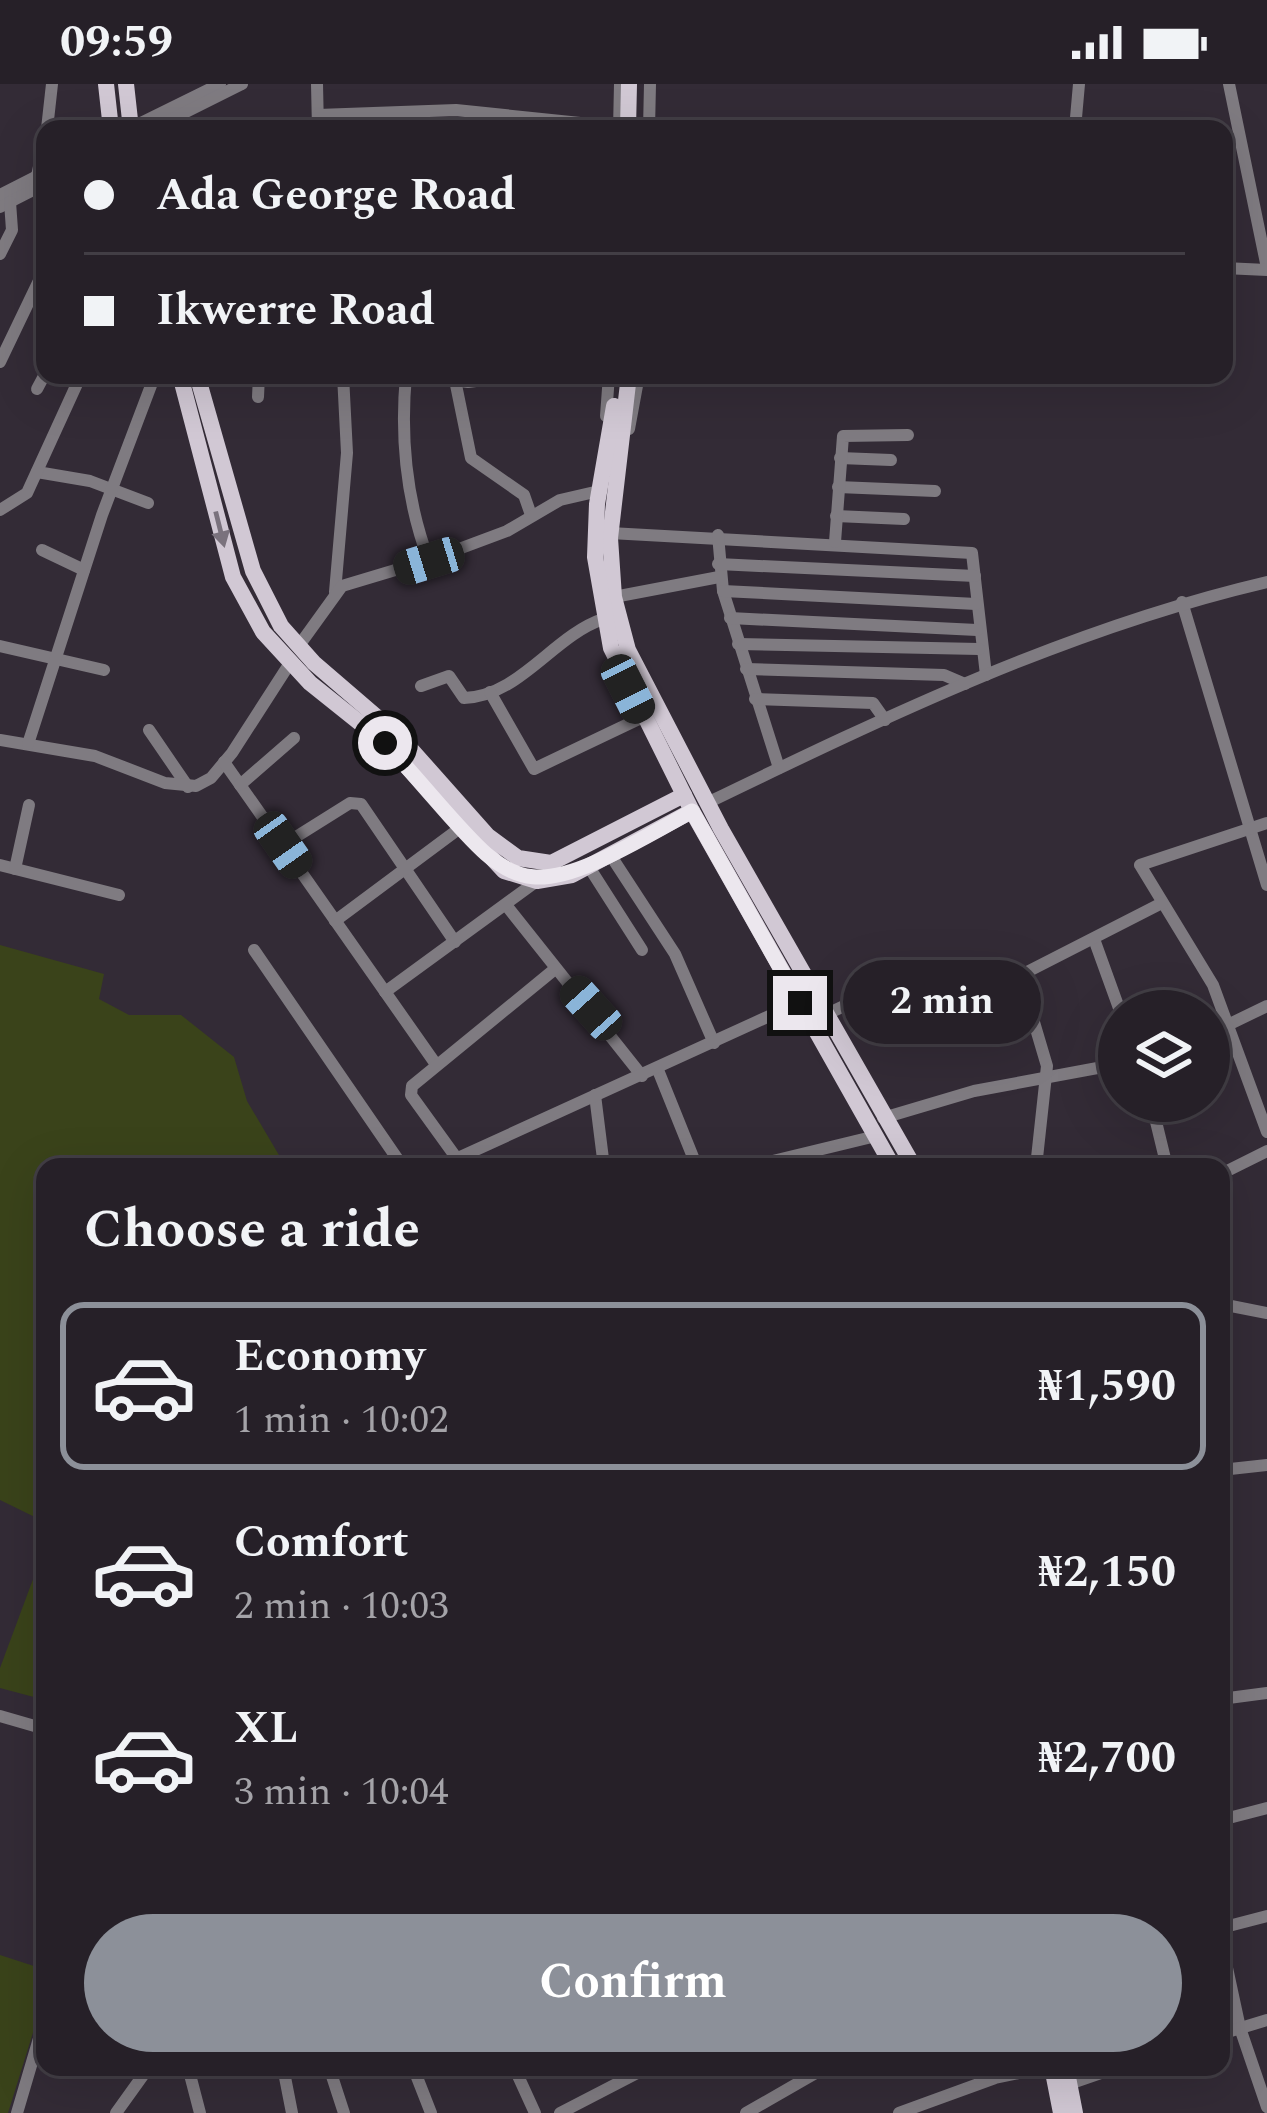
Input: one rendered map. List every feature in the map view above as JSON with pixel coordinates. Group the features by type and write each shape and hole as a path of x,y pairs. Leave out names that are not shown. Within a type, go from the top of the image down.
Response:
{"main road":[{"path":"106,84 111,120"},
{"path":"126,84 130,120"},
{"path":"625,84 626,120"},
{"path":"628,120 639,84"},
{"path":"182,384 233,577 263,632 400,736 488,836 518,858 540,864 563,860 694,803"},
{"path":"200,384 253,571 294,655 385,743 503,871 537,881 589,868 694,803"},
{"path":"613,384 595,557 603,619 643,717 825,1015 880,1133 887,1158"},
{"path":"628,384 610,532 614,597 635,668 694,803 800,1003 880,1133 905,1158"},
{"path":"1052,2076 1060,2113"},
{"path":"1067,2076 1075,2113"}],"street":[{"path":"48,120 52,84"},
{"path":"149,120 220,84"},
{"path":"170,120 242,84"},
{"path":"316,84 318,120"},
{"path":"650,84 650,120"},
{"path":"1076,120 1079,84"},
{"path":"1228,84 1267,269 1233,268"},
{"path":"330,120 380,112 456,110 550,120"},
{"path":"380,112 380,120"},
{"path":"0,254 12,230 3,201 36,181"},
{"path":"0,362 36,287"},
{"path":"37,389 40,384"},
{"path":"0,510 27,493 78,384"},
{"path":"28,744 84,569 152,384"},
{"path":"258,397 259,384"},
{"path":"0,740 94,756 188,787 212,778 335,592 346,453 343,384"},
{"path":"409,384 404,456 410,502 429,561"},
{"path":"456,384 472,458 524,495 531,515"},
{"path":"616,470 637,384"},
{"path":"835,542 841,442 849,433 908,435"},
{"path":"840,458 891,460"},
{"path":"37,472 112,488 148,503"},
{"path":"838,487 935,491"},
{"path":"335,592 429,561 560,500 599,491"},
{"path":"836,516 904,519"},
{"path":"610,532 972,553 976,630 986,675"},
{"path":"718,535 720,577 730,618 779,768"},
{"path":"42,550 84,569"},
{"path":"614,597 720,577 975,576"},
{"path":"720,577 976,604"},
{"path":"694,803 1042,650 1182,602 1267,582"},
{"path":"1182,602 1246,830 1267,885"},
{"path":"730,618 976,630"},
{"path":"421,686 449,676 464,698 490,692 535,667 580,627 603,619"},
{"path":"738,644 979,649"},
{"path":"0,646 104,670"},
{"path":"746,669 944,675 965,684"},
{"path":"490,692 534,769 643,717"},
{"path":"755,699 873,703 885,720"},
{"path":"149,730 188,787"},
{"path":"240,785 294,738"},
{"path":"224,762 435,1063"},
{"path":"283,845 355,801 455,942"},
{"path":"29,805 7,867 119,895"},
{"path":"1267,823 1144,861 1141,868 1199,960 1231,1026 1267,1132"},
{"path":"335,921 460,828"},
{"path":"611,856 675,954 714,1043"},
{"path":"589,868 642,950"},
{"path":"385,992 537,881"},
{"path":"1037,1158 1046,1052 1022,978 1162,903"},
{"path":"506,905 642,1076"},
{"path":"1094,939 1112,990"},
{"path":"254,950 397,1158"},
{"path":"458,1158 411,1095 435,1063 555,969"},
{"path":"825,1015 918,971"},
{"path":"469,1158 595,1095 800,1003"},
{"path":"1231,1026 1267,1006"},
{"path":"783,1158 880,1133 1046,1078 1098,1068"},
{"path":"658,1070 693,1158"},
{"path":"595,1095 603,1158"},
{"path":"1156,1122 1165,1158"},
{"path":"1230,1170 1267,1151"},
{"path":"1230,1302 1267,1308"},
{"path":"1230,1469 1267,1465"},
{"path":"1230,1698 1267,1694"},
{"path":"0,1716 36,1727"},
{"path":"1230,1818 1267,1808"},
{"path":"1230,1926 1267,1916"},
{"path":"1230,1982 1267,2107"},
{"path":"1230,2031 1267,2020"},
{"path":"17,2113 36,2049"},
{"path":"116,2113 143,2076"},
{"path":"190,2076 200,2113"},
{"path":"285,2076 292,2113"},
{"path":"332,2076 344,2113"},
{"path":"417,2076 431,2113"},
{"path":"518,2076 535,2113"},
{"path":"560,2113 632,2076"},
{"path":"746,2113 810,2076"},
{"path":"899,2113 1019,2076"},
{"path":"949,2096 953,2113"}],"green space":[{"path":"0,945 104,974 99,999 129,1015 181,1015 234,1057 247,1101 281,1158 36,1158 36,1518 0,1500"},
{"path":"36,1571 36,1698 0,1688 0,1668"},
{"path":"0,1955 36,1967 36,2023 8,2113 0,2113"}],"route":[{"path":"385,743 488,858 520,878 537,881 572,875 692,811 800,1003"}]}
